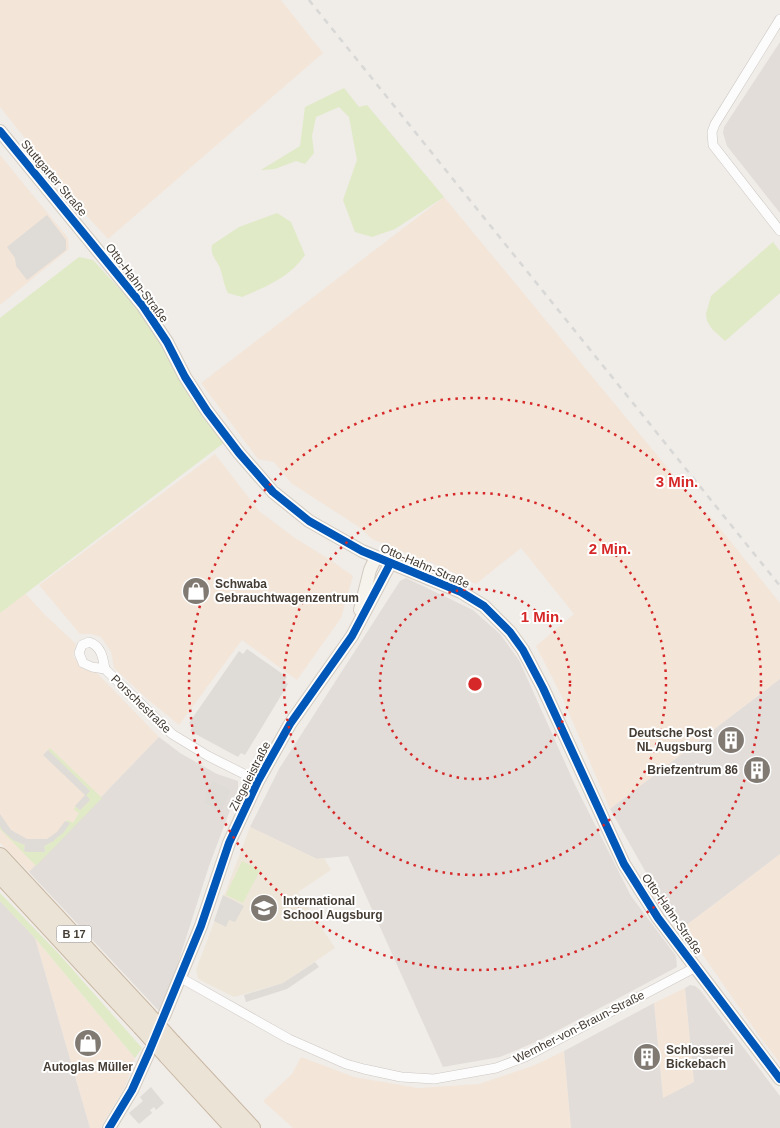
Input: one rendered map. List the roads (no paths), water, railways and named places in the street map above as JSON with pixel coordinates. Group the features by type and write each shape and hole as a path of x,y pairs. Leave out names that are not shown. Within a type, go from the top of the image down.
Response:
{"highway":[{"name":"B 17","path":"0,856 170,1049 247,1127"},
{"name":"B 17","path":"0,875 144,1020"}],"street":[{"path":"780,19 723,109 712,132 713,145 780,231"},
{"name":"Stuttgarter Straße","path":"0,131 90,240"},
{"name":"Otto-Hahn-Straße","path":"90,240 157,325 185,377 207,411 273,492 327,532 362,551 462,592 484,606 510,632 523,650 540,683 624,864 651,907 780,1079"},
{"name":"Ziegeleistraße","path":"352,636 370,570 376,557"},
{"name":"Ziegeleistraße","path":"164,1016 201,926 229,843 258,781 290,724 352,636 390,564"},
{"name":"Porschestraße","path":"105,669 172,734 208,756 258,781"},
{"name":"Wernher-von-Braun-Straße","path":"181,978 289,1039 346,1064 401,1077 434,1079 496,1068 524,1057 696,967"},
{"path":"109,1128 132,1090 149,1052"}],"railway":[{"path":"309,0 780,586"}],"place":[{"name":"Schwaba Gebrauchtwagenzentrum","path":"196,591"},
{"name":"Deutsche Post NL Augsburg","path":"731,740"},
{"name":"Briefzentrum 86","path":"757,770"},
{"name":"International School Augsburg","path":"264,908"},
{"name":"Autoglas Müller","path":"88,1043"},
{"name":"Schlosserei Bickebach","path":"647,1057"}]}
